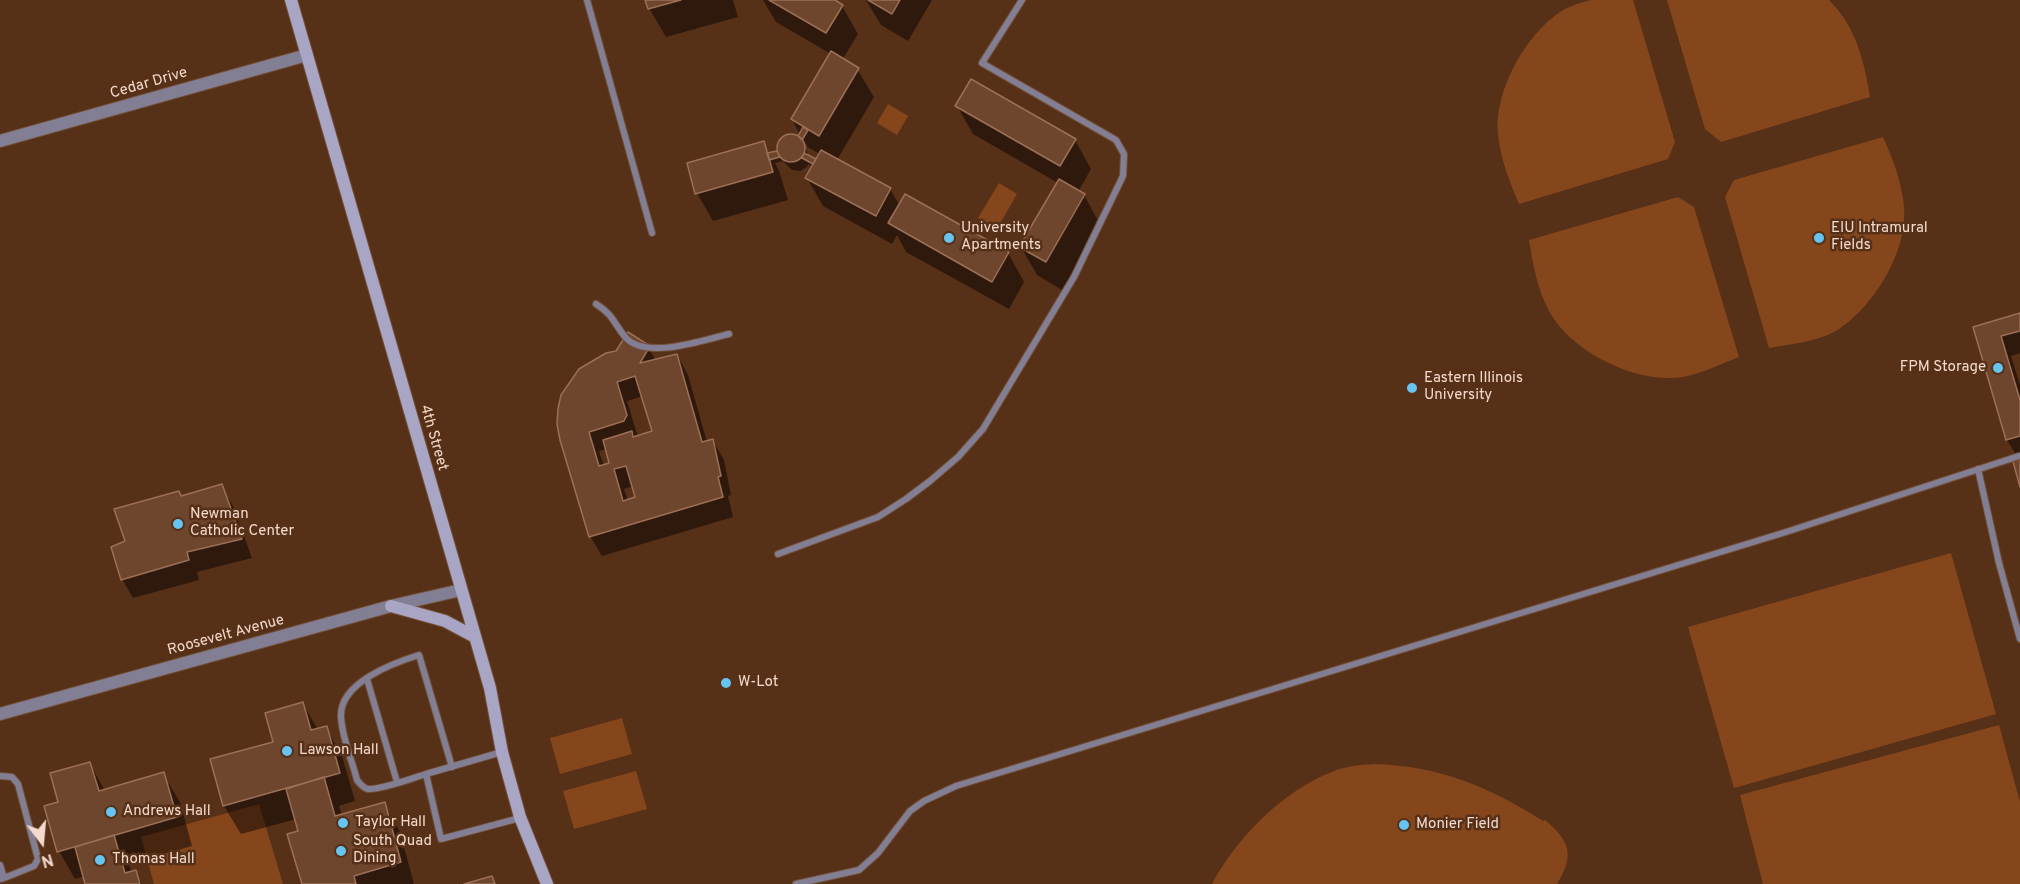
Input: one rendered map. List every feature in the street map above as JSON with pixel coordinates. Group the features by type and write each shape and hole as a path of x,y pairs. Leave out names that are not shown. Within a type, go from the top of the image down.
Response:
{"street":[{"name":"4th Street","path":"291,0 490,688 502,752 520,817 547,884"},
{"name":"Cedar Drive","path":"0,141 307,55"},
{"name":"Roosevelt Avenue","path":"0,714 391,606 461,590"},
{"path":"391,606 431,616 475,637"}],"lane":[{"path":"587,0 652,233"},
{"path":"778,554 878,517 906,499 958,457 983,429 1074,277 1123,176 1124,154 1116,140 982,63 1022,0"},
{"path":"596,304 609,312 627,339 644,348 676,346 729,334"},
{"path":"796,884 859,870 878,853 910,811 924,801 956,786 1775,536 2019,456"},
{"path":"1978,469 1999,563 2020,639"},
{"path":"452,767 419,655 394,663 367,679 346,697 341,716 357,780 361,786 368,789 452,767 502,752"},
{"path":"367,679 397,782"},
{"path":"426,774 441,839 520,817"},
{"path":"0,776 12,777 18,784 38,859 34,866 2,879 0,865"}],"shaded area":[{"path":"1591,0 1633,0 1675,142 1668,159 1519,204 1503,161 1498,134 1501,99 1507,81 1526,47 1551,19 1565,9"},
{"path":"1667,0 1829,0 1846,21 1852,33 1865,70 1870,97 1721,142 1705,129"},
{"path":"888,104 908,116 897,135 877,123"},
{"name":"EIU Intramural Fields","path":"1883,137 1896,171 1904,207 1904,224 1900,242 1885,277 1863,308 1836,331 1812,340 1769,348 1725,197 1734,180"},
{"path":"999,183 1017,194 997,229 978,218"},
{"path":"1678,197 1694,207 1739,357 1706,370 1673,378 1638,374 1602,360 1571,338 1559,325 1541,294 1529,240"},
{"path":"1951,553 1996,714 1734,788 1688,627"},
{"path":"622,718 632,754 560,774 550,738"},
{"path":"1999,725 2020,802 2020,884 1763,884 1740,795"},
{"name":"Monier Field","path":"1375,764 1421,769 1463,780 1545,820 1560,835 1567,849 1566,865 1557,884 1212,884 1234,849 1280,803 1316,779 1334,771"},
{"path":"636,771 647,809 574,829 563,791"},
{"path":"259,804 283,884 154,884 141,837"}],"building":[{"path":"645,0 681,0 648,9"},
{"path":"769,0 835,0 843,5 826,33"},
{"path":"868,0 900,0 892,14"},
{"path":"831,51 859,68 819,136 791,119"},
{"path":"971,79 1076,139 1060,166 955,106"},
{"path":"803,127 808,130 802,140 798,136"},
{"path":"791,134 801,138 805,148 801,158 791,162 781,158 777,148 781,138"},
{"path":"764,141 773,172 695,194 687,163"},
{"path":"821,150 891,188 876,216 805,178"},
{"path":"777,151 780,157 769,160 767,153"},
{"path":"804,153 816,159 813,164 802,158"},
{"name":"University Apartments","path":"1059,179 1085,194 1046,262 1019,247"},
{"name":"University Apartments","path":"905,194 1009,252 992,282 888,223"},
{"name":"FPM Storage","path":"2020,313 2020,331 2001,336 2020,400 2020,436 2006,440 1973,327"},
{"path":"628,332 650,346 640,363 677,354 702,442 713,439 723,497 589,537 560,440 557,424 558,409 561,395 579,369 606,353 616,351","holes":["635,376 652,431 633,437 632,431 603,440 609,463 599,466 589,432 624,421 627,415 617,382","626,466 635,497 623,501 614,469"]},
{"path":"2020,456 2020,487 2012,458"},
{"name":"Newman Catholic Center","path":"222,484 242,539 187,552 189,560 121,580 111,547 125,541 114,509 179,491 181,496"},
{"name":"Lawson Hall","path":"303,702 311,730 327,726 340,773 223,806 210,759 273,742 265,713"},
{"name":"Andrews Hall","path":"90,762 99,791 164,772 177,817 57,852 44,806 58,802 50,773"},
{"name":"Taylor Hall","path":"324,777 335,816 385,802 401,862 354,876 356,884 302,884 287,834 298,831 286,789"},
{"name":"Thomas Hall","path":"114,835 125,873 136,870 140,884 85,884 75,847"},
{"path":"492,876 495,884 464,884"}],"place":[{"name":"University Apartments","path":"949,238"},
{"name":"EIU Intramural Fields","path":"1819,238"},
{"name":"FPM Storage","path":"1998,368"},
{"name":"Eastern Illinois University","path":"1412,388"},
{"name":"Newman Catholic Center","path":"178,524"},
{"name":"W-Lot","path":"726,683"},
{"name":"Lawson Hall","path":"287,751"},
{"name":"Andrews Hall","path":"111,812"},
{"name":"Taylor Hall","path":"343,823"},
{"name":"Monier Field","path":"1404,825"},
{"name":"South Quad Dining","path":"341,851"},
{"name":"Thomas Hall","path":"100,860"}]}
